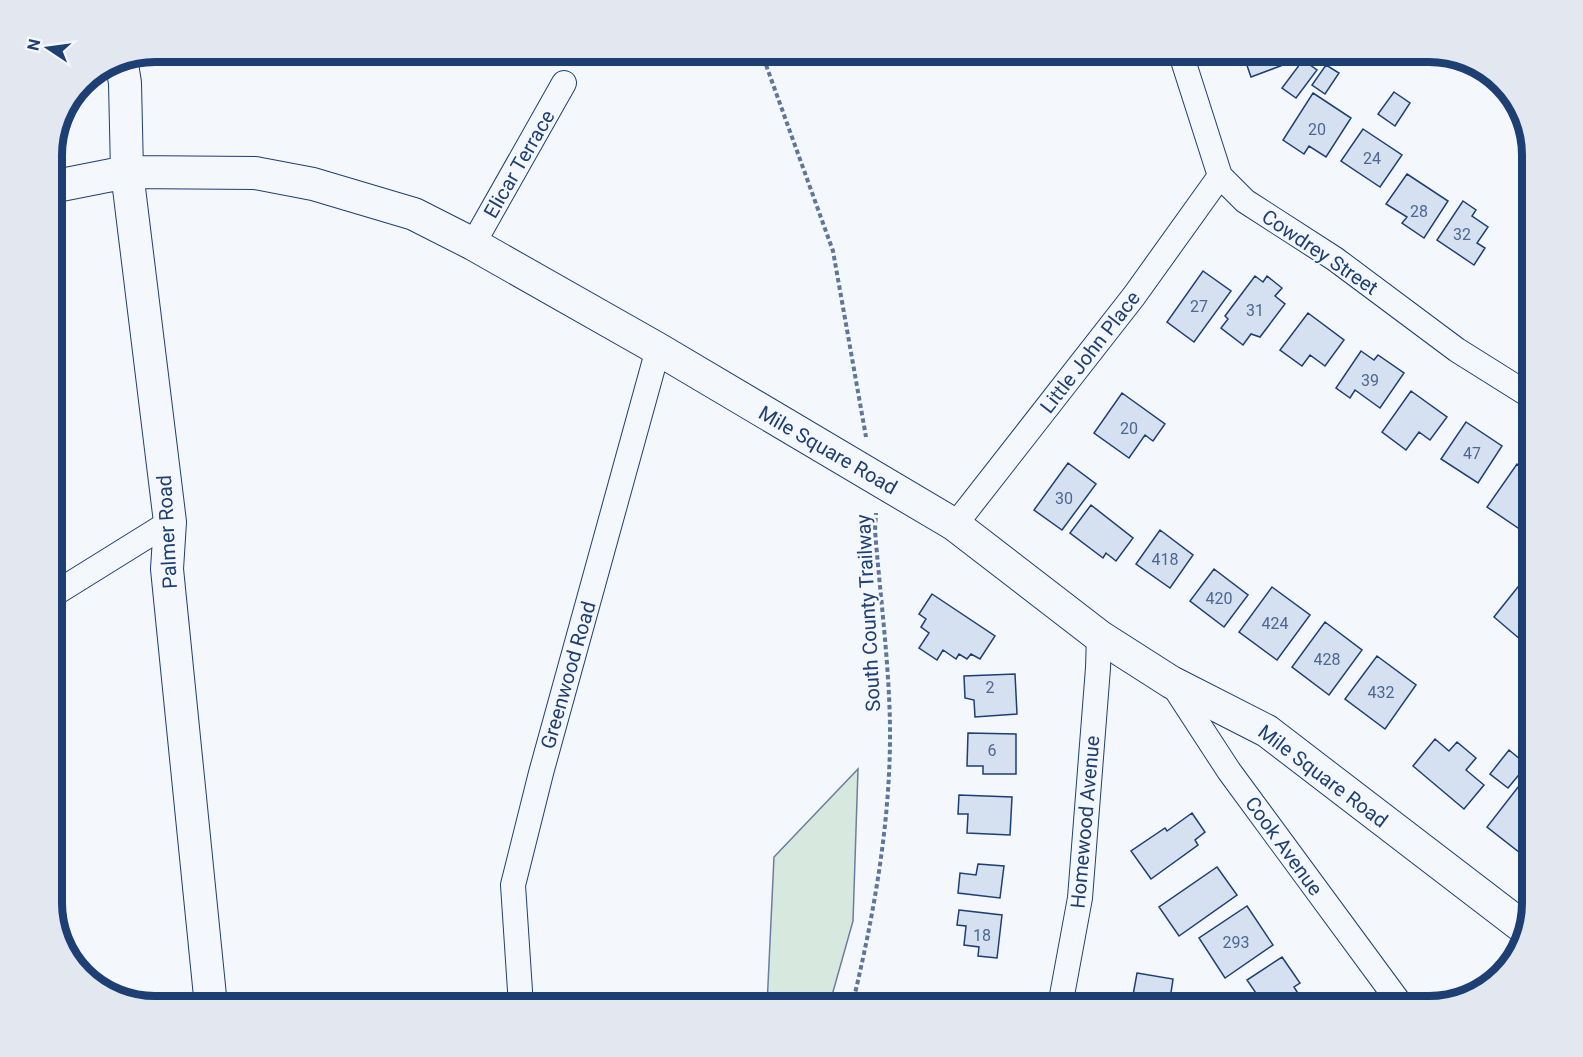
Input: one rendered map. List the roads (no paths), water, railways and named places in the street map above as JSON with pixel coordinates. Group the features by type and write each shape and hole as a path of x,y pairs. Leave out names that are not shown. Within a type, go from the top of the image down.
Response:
{"street":[{"name":"Cowdrey Street","path":"1184,62 1220,176 1245,201 1335,259 1457,350 1522,391"},
{"name":"Palmer Road","path":"122,67 127,172 170,522 168,568 210,996"},
{"name":"Elicar Terrace","path":"473,244 564,83"},
{"name":"Mile Square Road","path":"62,185 127,172 255,173 314,184 414,214 473,244 658,349 955,525 1099,636 1171,682 1267,731 1519,924"},
{"name":"Little John Place","path":"955,525 1134,296 1220,176"},
{"name":"Greenwood Road","path":"520,996 513,885 541,773 658,349"},
{"path":"62,589 170,522"},
{"name":"Homewood Avenue","path":"1062,996 1080,898 1099,636"},
{"name":"Cook Avenue","path":"1171,682 1229,771 1394,996"}]}
